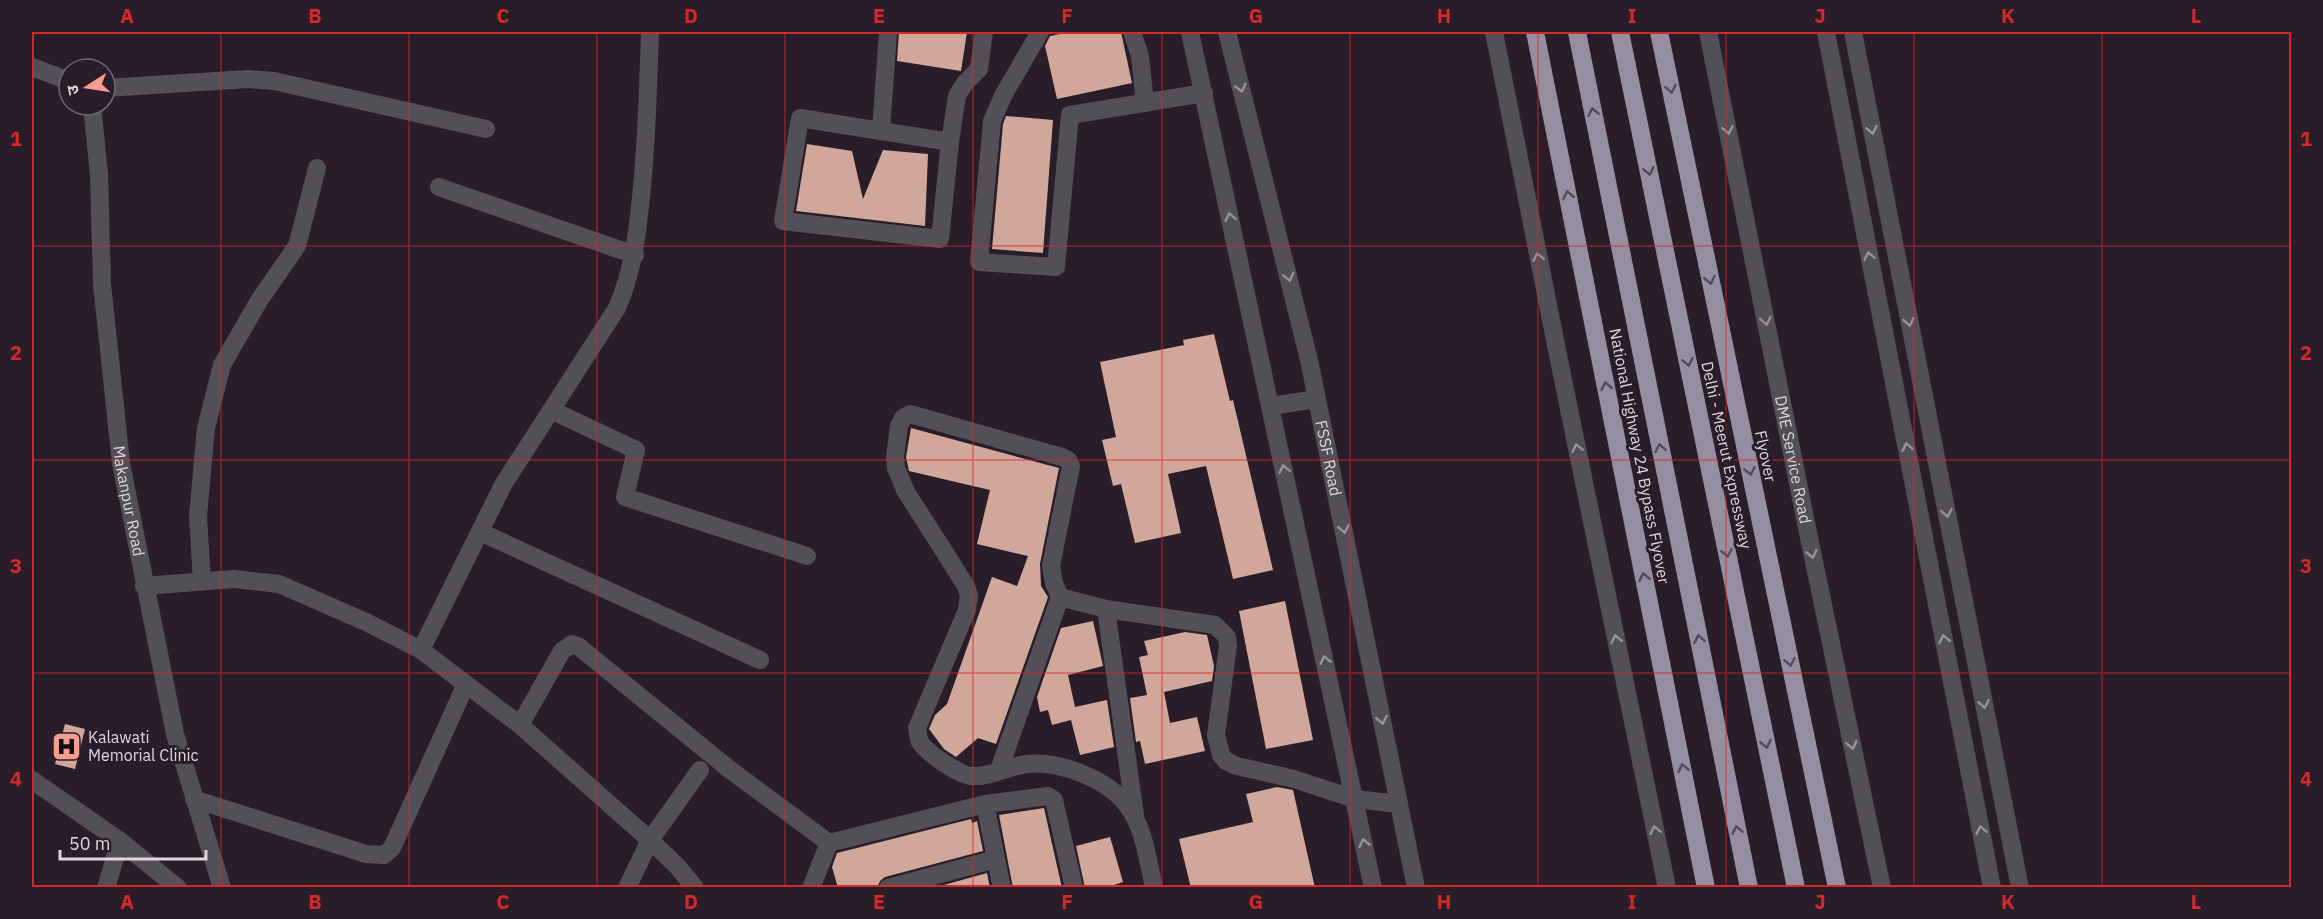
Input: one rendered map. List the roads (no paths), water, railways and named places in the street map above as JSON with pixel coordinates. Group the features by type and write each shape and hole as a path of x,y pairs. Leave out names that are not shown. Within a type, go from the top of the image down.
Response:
{"highway":[{"name":"National Highway 24 Bypass Flyover","path":"1535,32 1706,888"},
{"path":"1576,32 1749,888"},
{"name":"Delhi - Meerut Expressway","path":"1620,32 1796,888"},
{"name":"Flyover","path":"1659,32 1837,888"}],"street":[{"path":"421,650 503,485 617,308 628,283 635,255 647,129 650,32"},
{"path":"881,131 888,32"},
{"path":"950,142 800,118 783,220 940,239 957,96 965,83 979,69 984,32"},
{"path":"1040,32 1004,94 992,121 979,262 1056,267 1070,115 1204,93"},
{"path":"1132,32 1140,56 1145,103"},
{"path":"1191,32 1373,888"},
{"name":"FSSF Road","path":"1227,32 1317,399 1416,888"},
{"path":"1494,32 1558,360 1667,888"},
{"name":"DME Service Road","path":"1708,32 1806,528 1882,888"},
{"path":"1826,32 1992,888"},
{"path":"1853,32 2020,888"},
{"path":"32,67 57,76"},
{"path":"117,87 248,79 274,81 486,129"},
{"path":"1841,111 1867,105"},
{"name":"Makanpur Road","path":"93,117 99,175 102,284 121,463 174,734 222,888"},
{"path":"202,581 198,516 205,439 222,365 260,299 297,246 317,168"},
{"path":"439,187 635,255"},
{"path":"1271,406 1317,399"},
{"path":"551,410 636,450 625,497 807,556"},
{"path":"999,770 1060,597 1054,583 1051,566 1071,466 1068,460 910,414 903,418 899,426 895,457 900,479 966,586 969,595 967,610 917,728 919,741 927,750 960,773 970,776 981,776 1027,764 1042,765 1082,775 1113,792 1126,805 1136,821"},
{"path":"480,532 760,660"},
{"path":"144,586 245,579 279,584 366,622 421,650 520,725 650,840 678,867 695,888"},
{"path":"1060,597 1106,609 1215,625 1227,637 1228,646 1216,735 1221,755 1227,761 1237,766 1294,779 1355,799 1399,804"},
{"path":"1106,609 1136,821 1152,887"},
{"path":"520,725 562,651 572,644 578,646 729,769 829,843"},
{"path":"194,799 366,854 384,855 392,848 466,684"},
{"path":"627,888 650,840 700,770"},
{"path":"32,780 120,841 178,888"},
{"path":"829,843 985,804 1044,796 1052,797 1074,888"},
{"path":"985,804 1002,888"},
{"path":"106,888 120,841"},
{"path":"811,888 829,843"},
{"path":"888,888 996,859"}],"place":[{"name":"Kalawati Memorial Clinic","path":"67,746"}]}
